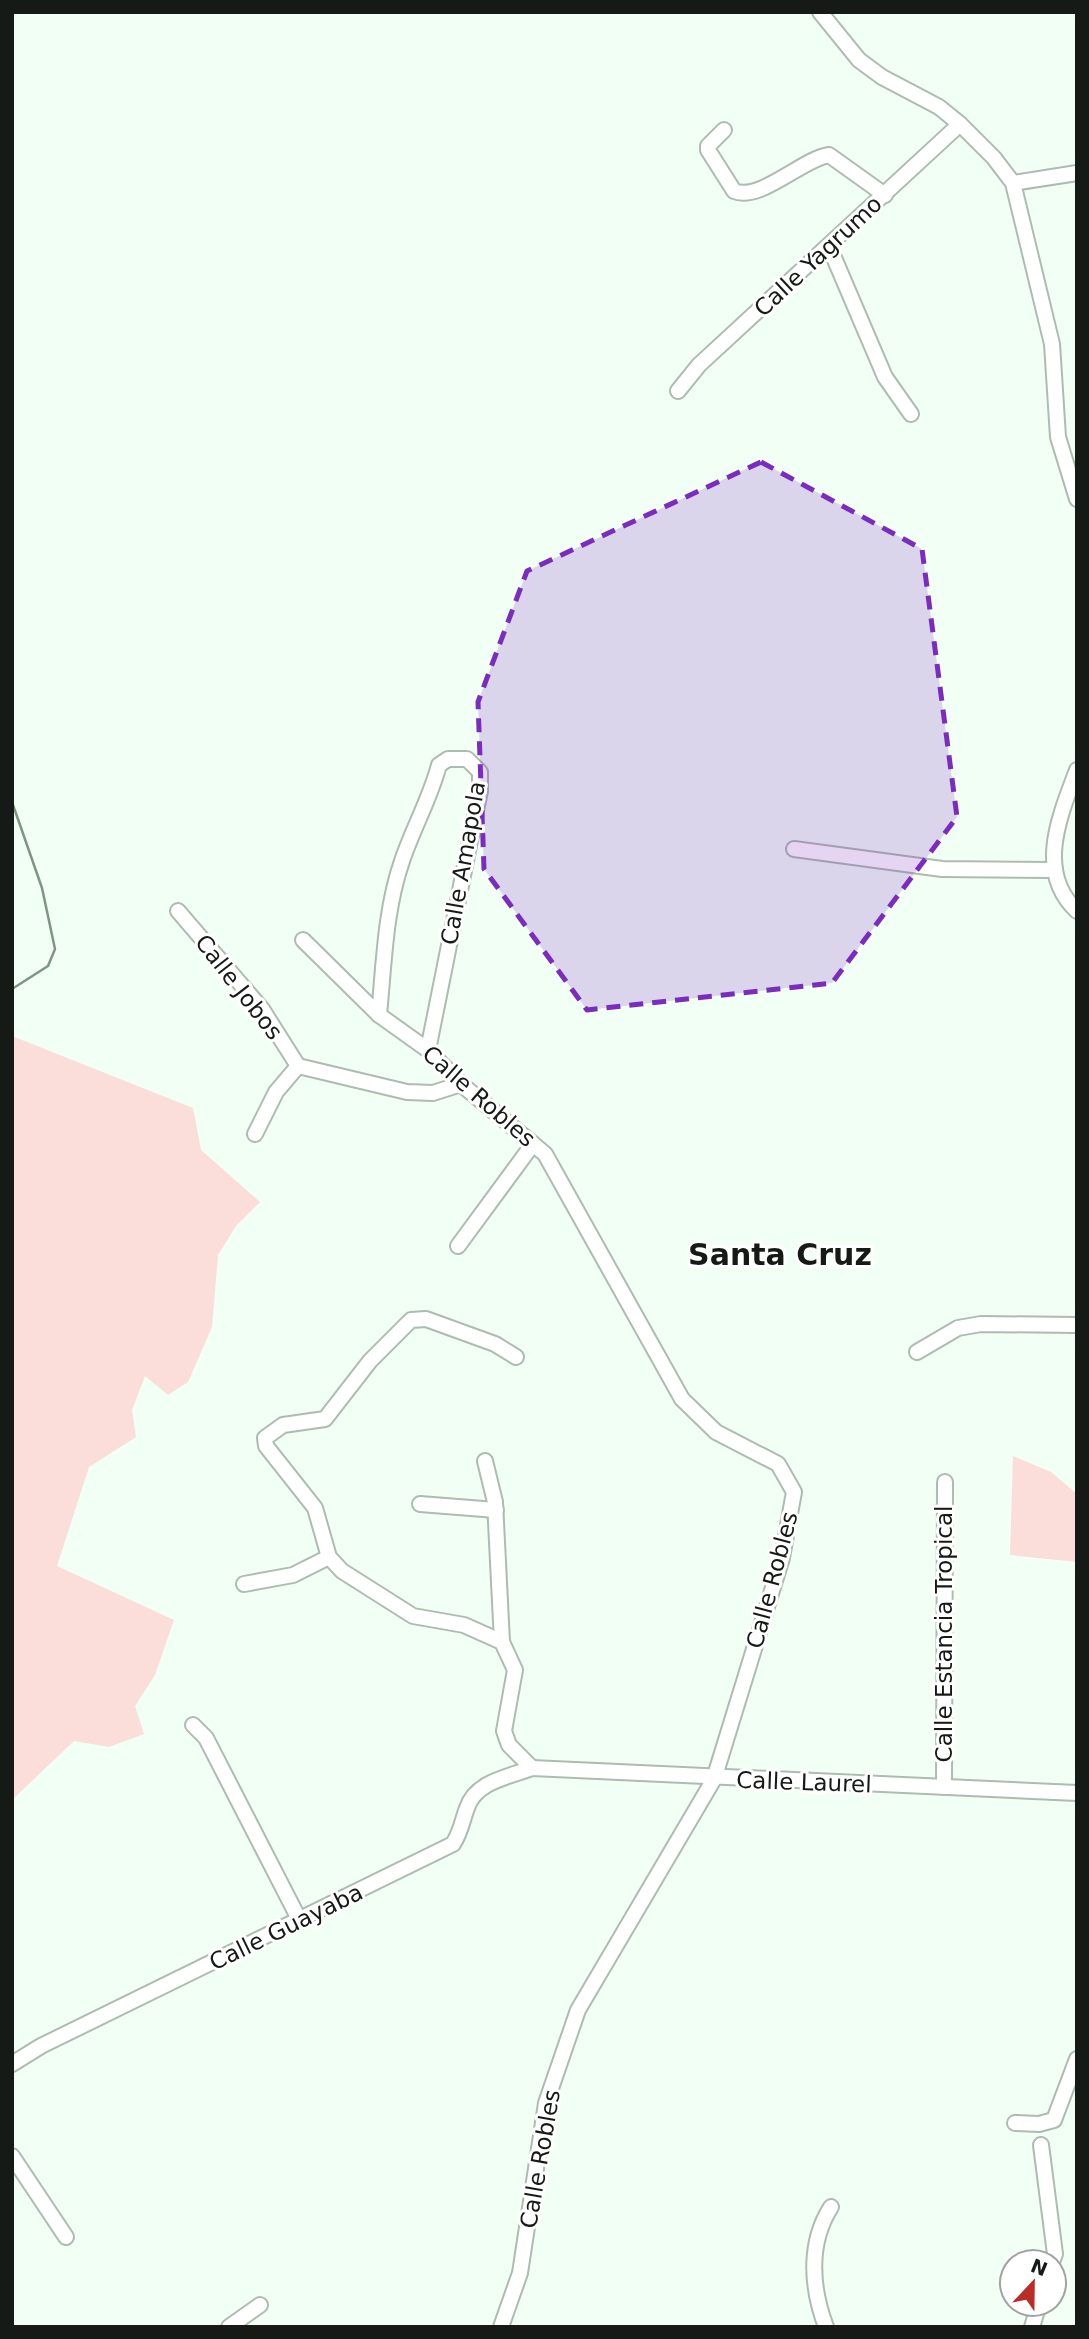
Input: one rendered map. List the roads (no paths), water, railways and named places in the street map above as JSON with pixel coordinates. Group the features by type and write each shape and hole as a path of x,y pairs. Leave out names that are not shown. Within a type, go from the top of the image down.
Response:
{"street":[{"path":"820,12 848,48 870,69 939,107 994,158 1013,183 1052,344 1058,437 1069,453 1077,499"},
{"name":"Calle Yagrumo","path":"678,391 699,365 960,124"},
{"path":"724,131 708,146 708,150 734,191 755,191 829,155 885,195"},
{"path":"1013,183 1077,173"},
{"path":"829,246 884,377 911,414"},
{"name":"Calle Amapola","path":"379,1015 390,913 402,861 430,799 439,765 448,759 467,759 480,772 480,790 428,1050"},
{"path":"1077,770 1054,839 1055,870 1068,903 1077,911"},
{"path":"794,849 942,869 1055,870"},
{"name":"Calle Jobos","path":"178,911 262,1009 298,1066"},
{"name":"Calle Robles","path":"303,940 379,1015 428,1050 461,1084 545,1154 682,1399 716,1432 778,1464 794,1493 782,1558 714,1779 578,2010 546,2103 520,2273 501,2327"},
{"path":"255,1134 276,1092 298,1066 407,1092 433,1093 461,1084"},
{"path":"457,1240 530,1141"},
{"path":"502,1642 464,1625 413,1616 342,1571 329,1557 315,1508 266,1446 265,1438 283,1425 325,1419 370,1361 411,1321 426,1319 495,1344 516,1357"},
{"path":"917,1352 958,1328 981,1324 1077,1325"},
{"path":"485,1461 496,1510 502,1642 515,1670 504,1731 509,1745 532,1768"},
{"name":"Calle Estancia Tropical","path":"944,1787 945,1482"},
{"path":"420,1504 496,1510"},
{"path":"244,1584 293,1575 329,1557"},
{"path":"193,1726 206,1738 300,1921"},
{"name":"Calle Laurel","path":"532,1768 714,1779 1077,1793"},
{"name":"Calle Guayaba","path":"12,2064 41,2046 453,1844 461,1832 468,1805 481,1787 532,1768"},
{"path":"1015,2123 1039,2124 1054,2120 1077,2059"},
{"path":"1041,2145 1054,2248"},
{"path":"12,2155 66,2237"},
{"path":"826,2327 814,2284 816,2237 831,2207"},
{"path":"229,2327 260,2305"}],"waterway":[{"path":"12,802 42,888 55,949 48,966 12,989"}],"district":[{"name":"Santa Cruz","path":"780,1254"}]}
